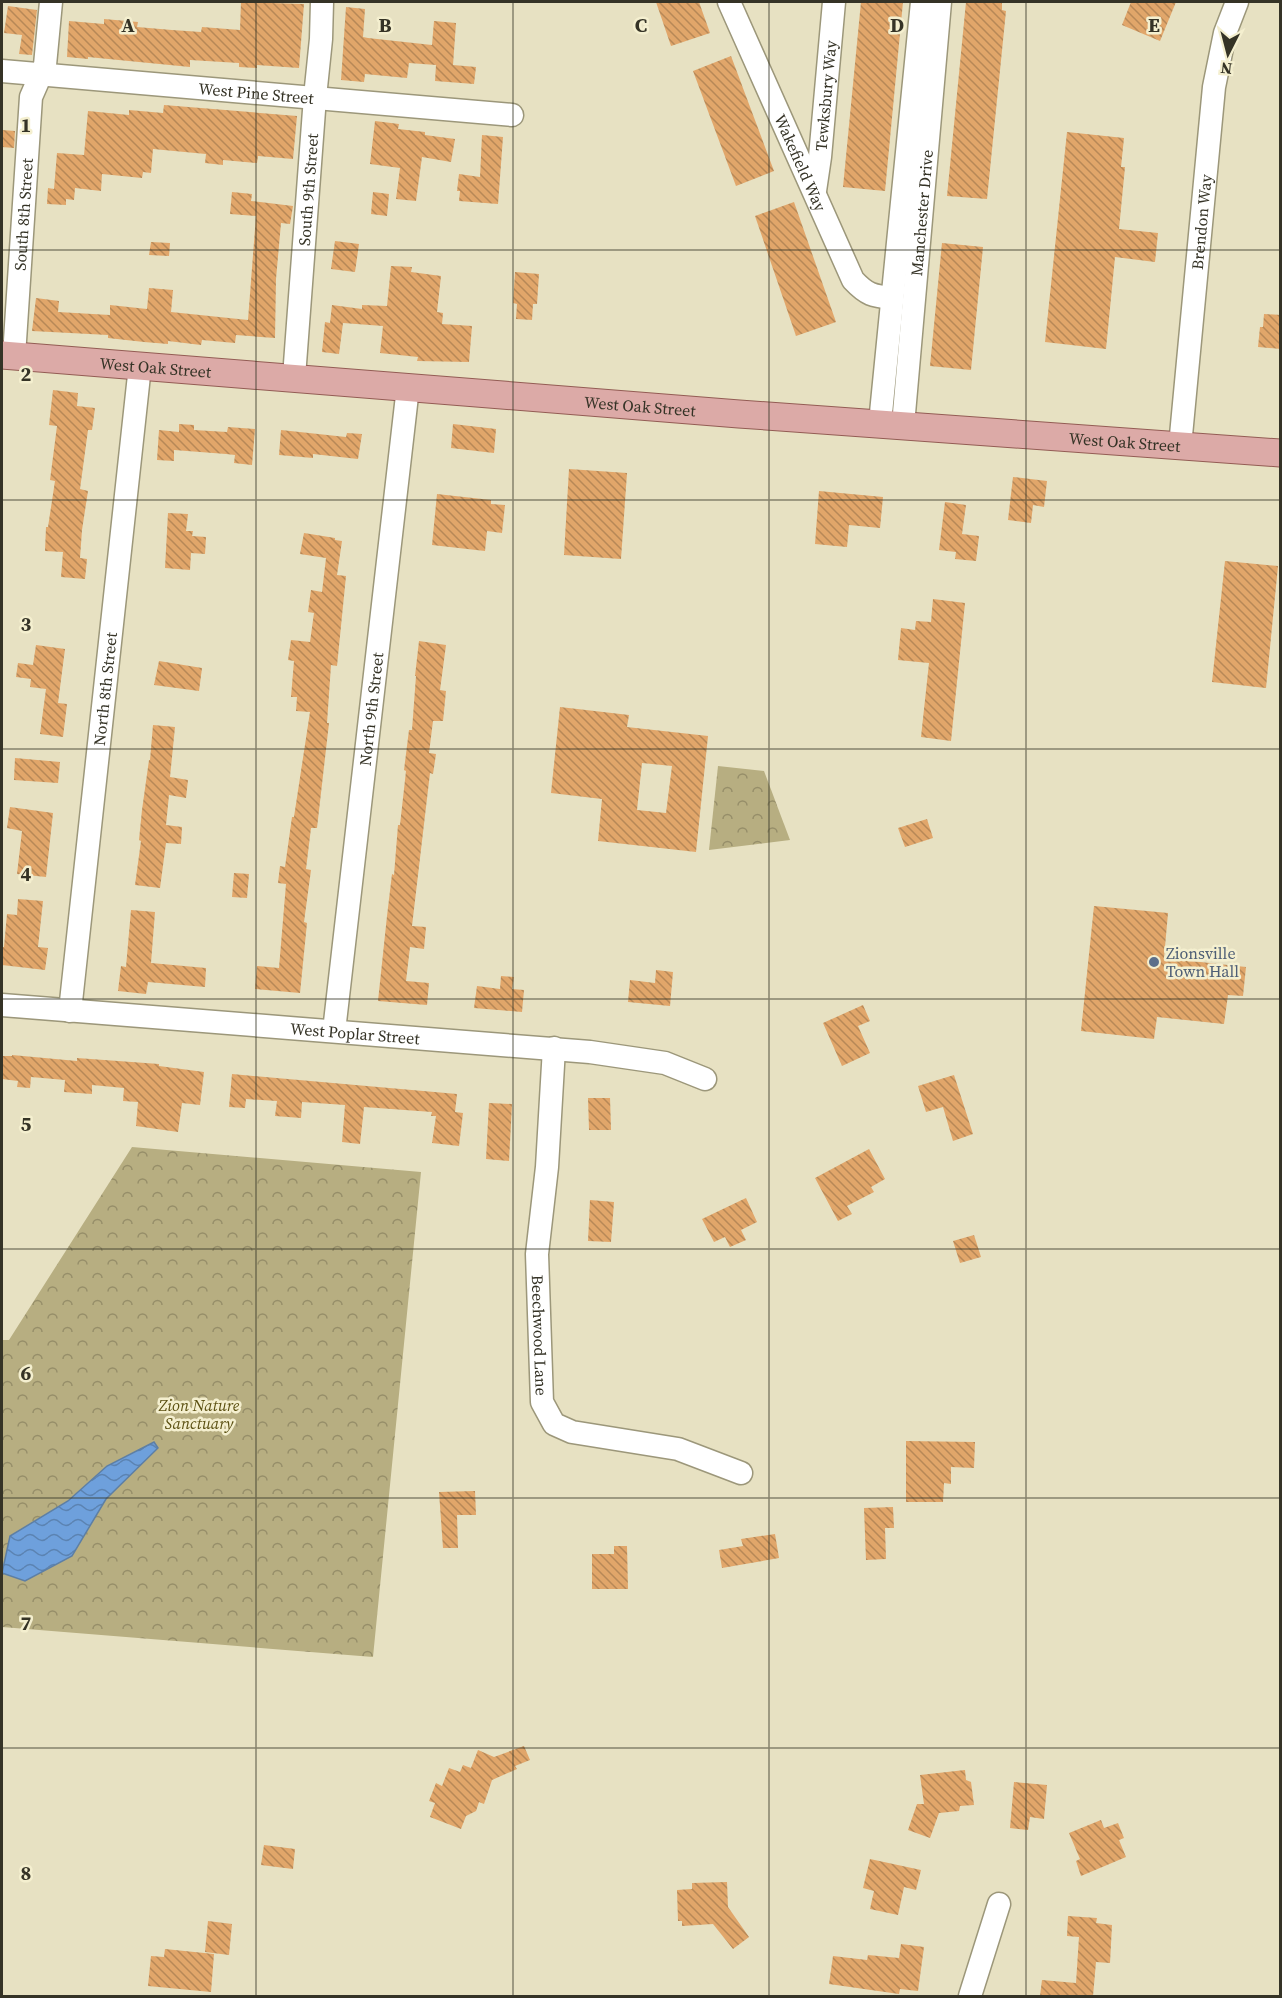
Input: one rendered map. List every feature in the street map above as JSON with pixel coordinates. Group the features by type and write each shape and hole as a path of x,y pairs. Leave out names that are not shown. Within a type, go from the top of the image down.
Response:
{"main road":[{"name":"West Oak Street","path":"8,355 739,414 1281,453"}],"street":[{"name":"South 8th Street","path":"8,355 31,98 41,75 46,53 51,2"},
{"name":"South 9th Street","path":"294,377 322,2"},
{"name":"Wakefield Way","path":"729,2 853,280 864,292 876,297 892,298"},
{"name":"Tewksbury Way","path":"815,191 834,2"},
{"name":"Manchester Drive","path":"892,424 892,298 922,2"},
{"name":"Manchester Drive","path":"892,424 940,2"},
{"name":"Brendon Way","path":"1180,446 1214,87 1226,33 1238,2"},
{"name":"West Pine Street","path":"2,70 512,115"},
{"name":"North 8th Street","path":"70,1011 140,366"},
{"name":"North 9th Street","path":"334,1031 408,387"},
{"name":"West Poplar Street","path":"2,1005 554,1048 664,1063 705,1079"},
{"name":"Beechwood Lane","path":"554,1048 547,1167 537,1254 544,1408 554,1424 572,1432 678,1449 741,1473"},
{"path":"970,1996 999,1904"}],"green space":[{"path":"718,766 764,771 790,840 709,850"},
{"name":"Zion Nature Sanctuary","path":"132,1147 421,1172 373,1657 2,1627 2,1340 9,1340"}],"water":[{"path":"154,1442 158,1448 106,1499 72,1556 25,1581 2,1573 10,1536 68,1501 107,1466"}],"building":[{"path":"241,2 304,4 299,68 257,65 257,68 239,67 239,63 190,60 190,67 67,57 69,21 104,24 104,19 138,22 137,27 201,32 202,27 240,30"},
{"path":"656,2 699,2 710,33 671,46"},
{"path":"861,2 903,2 885,191 843,187"},
{"path":"966,2 1002,2 1002,10 1006,11 987,199 947,196"},
{"path":"1131,2 1176,2 1160,41 1122,25"},
{"path":"8,6 37,10 32,55 19,54 22,35 4,33"},
{"path":"346,7 365,9 363,37 368,38 432,45 434,21 456,23 453,65 476,67 474,84 435,81 436,65 409,63 407,78 365,74 364,82 341,80"},
{"path":"731,56 774,171 736,186 693,71"},
{"path":"164,105 297,116 293,159 258,156 257,163 223,160 223,165 205,163 206,154 153,149 151,173 143,172 142,178 102,174 101,191 75,188 74,200 66,199 66,205 47,204 48,188 54,189 57,153 84,155 88,111 129,115 129,110 163,113"},
{"path":"375,121 399,124 398,129 455,139 451,162 422,157 416,201 396,199 400,168 370,164"},
{"path":"2,130 15,131 14,148 2,147"},
{"path":"1067,132 1124,138 1121,167 1125,167 1119,229 1158,233 1155,262 1115,257 1106,349 1045,342"},
{"path":"482,135 503,137 498,204 459,201 460,191 457,191 459,174 480,177"},
{"path":"232,192 252,194 251,201 293,206 290,224 281,223 276,279 275,338 236,335 235,343 202,340 201,345 168,341 168,344 144,342 108,338 108,335 32,331 36,298 59,301 58,312 110,315 110,305 147,309 149,288 173,290 171,312 248,320 256,216 230,214"},
{"path":"373,192 389,194 387,216 371,214"},
{"path":"794,202 836,322 796,336 755,216"},
{"path":"335,241 359,244 355,272 331,269"},
{"path":"151,242 170,243 169,256 149,255"},
{"path":"942,243 983,247 971,370 930,366"},
{"path":"391,266 412,267 411,272 441,276 437,312 443,313 442,324 472,326 469,362 417,361 418,357 380,353 383,326 343,323 339,354 322,352 325,322 330,323 332,305 362,309 362,305 387,306"},
{"path":"515,272 539,274 537,304 533,304 532,320 516,319 517,304 513,303"},
{"path":"1264,314 1281,315 1281,349 1258,347"},
{"path":"53,390 78,393 77,406 95,408 92,430 88,430 80,489 88,491 80,558 87,559 85,579 61,577 63,552 45,551 46,527 48,527 55,481 50,480 57,426 49,425"},
{"path":"179,424 194,425 194,430 227,432 228,427 255,429 252,465 234,463 235,455 174,450 174,461 157,460 159,430 179,432"},
{"path":"453,424 496,429 494,453 451,448"},
{"path":"281,430 346,437 347,433 362,434 358,459 313,454 313,458 279,455"},
{"path":"569,469 627,473 621,559 564,555"},
{"path":"1013,477 1047,481 1044,507 1033,505 1031,523 1008,520"},
{"path":"819,491 883,497 880,528 849,525 847,547 815,544"},
{"path":"437,494 491,500 491,504 505,505 502,533 487,531 485,551 432,545"},
{"path":"945,502 966,505 962,534 979,536 976,561 955,559 956,552 939,550"},
{"path":"168,513 188,514 186,531 193,531 192,536 206,537 205,554 191,553 190,570 165,568"},
{"path":"304,533 342,541 337,575 346,576 337,666 331,665 327,723 329,723 317,828 311,828 306,869 311,870 304,922 307,923 300,993 255,989 257,966 279,968 286,884 278,883 280,866 285,867 310,712 296,711 297,697 291,697 294,661 288,660 291,640 310,642 314,613 308,612 311,590 322,592 326,558 300,554"},
{"path":"1225,561 1278,566 1266,688 1212,682"},
{"path":"933,599 965,603 951,741 921,737 929,663 898,660 901,628 915,630 916,621 931,622"},
{"path":"419,641 446,645 440,690 446,691 443,721 433,721 429,753 436,754 433,774 430,773 412,926 426,927 424,949 410,947 406,981 429,983 427,1005 378,1001 398,825 400,825 409,730 412,730"},
{"path":"36,645 65,649 58,703 67,704 63,737 40,734 46,689 30,687 31,679 16,677 18,663 33,665"},
{"path":"159,661 202,668 199,691 154,685"},
{"path":"560,707 629,715 627,727 708,736 696,852 598,841 602,799 551,793","holes":["642,763 672,766 666,813 637,810"]},
{"path":"153,725 175,727 170,777 188,780 186,798 169,795 166,825 182,827 181,844 166,843 160,888 135,885"},
{"path":"15,758 60,762 58,783 14,780"},
{"path":"10,807 53,813 46,877 17,874 22,831 7,828"},
{"path":"927,819 933,838 905,847 898,828"},
{"path":"234,873 249,874 247,898 232,897"},
{"path":"18,899 43,901 38,947 48,948 45,970 2,965 7,914 17,915"},
{"path":"1094,906 1168,913 1164,958 1246,967 1243,996 1228,995 1224,1024 1157,1017 1154,1039 1081,1031"},
{"path":"131,910 155,912 151,963 206,968 205,987 148,982 146,994 118,991 121,966 126,967"},
{"path":"656,970 673,972 670,1006 628,1002 630,980 655,983"},
{"path":"501,976 514,977 512,989 524,990 522,1012 474,1008 477,986 500,989"},
{"path":"863,1005 870,1021 858,1026 870,1053 842,1066 823,1023"},
{"path":"2,1056 77,1061 77,1058 159,1064 159,1066 204,1072 200,1105 182,1103 178,1132 136,1126 138,1102 123,1101 124,1088 92,1085 92,1094 64,1092 65,1080 31,1077 30,1088 17,1087 18,1081 2,1079"},
{"path":"232,1074 457,1094 455,1112 463,1113 459,1146 432,1143 436,1116 431,1116 432,1112 364,1107 360,1144 342,1142 345,1105 302,1102 301,1118 275,1116 277,1101 246,1099 245,1108 229,1107"},
{"path":"954,1075 973,1134 953,1141 943,1107 926,1112 918,1086"},
{"path":"588,1098 610,1098 611,1130 589,1130"},
{"path":"489,1103 512,1104 509,1161 486,1159"},
{"path":"869,1149 885,1179 871,1187 874,1192 847,1206 852,1214 838,1221 815,1178"},
{"path":"746,1198 757,1222 741,1230 746,1240 730,1247 725,1237 714,1242 702,1219"},
{"path":"590,1200 614,1202 611,1242 588,1241"},
{"path":"974,1235 981,1257 960,1263 953,1241"},
{"path":"906,1441 975,1442 974,1468 951,1467 951,1484 944,1483 943,1502 906,1502"},
{"path":"475,1491 476,1515 457,1515 458,1548 443,1548 439,1492"},
{"path":"893,1507 894,1528 885,1528 886,1559 866,1560 864,1508"},
{"path":"775,1534 779,1558 722,1568 719,1550 743,1546 741,1539"},
{"path":"614,1546 627,1546 628,1589 592,1589 592,1554 614,1554"},
{"path":"524,1746 530,1760 515,1766 517,1769 492,1780 484,1804 479,1802 476,1811 466,1816 461,1829 430,1817 435,1803 429,1801 436,1783 442,1786 449,1768 460,1772 463,1765 471,1768 478,1750 494,1757"},
{"path":"965,1770 966,1780 971,1782 974,1805 960,1806 959,1811 939,1813 930,1838 908,1830 917,1804 924,1804 920,1775"},
{"path":"1014,1782 1047,1785 1044,1819 1030,1817 1028,1830 1010,1828"},
{"path":"1101,1820 1104,1828 1118,1823 1124,1838 1119,1840 1126,1857 1081,1876 1076,1861 1080,1859 1069,1833"},
{"path":"264,1845 295,1849 293,1869 261,1865"},
{"path":"870,1859 921,1870 916,1890 904,1887 898,1915 870,1909 874,1891 863,1888"},
{"path":"727,1882 728,1907 749,1937 733,1949 713,1924 682,1926 682,1921 678,1921 677,1890 692,1889 692,1883"},
{"path":"1068,1916 1097,1918 1096,1923 1112,1925 1110,1963 1096,1962 1093,1996 1040,1996 1042,1980 1076,1983 1079,1937 1067,1936"},
{"path":"208,1921 232,1924 229,1955 205,1952"},
{"path":"901,1944 924,1947 918,1991 900,1989 899,1994 829,1984 833,1956 867,1960 868,1955 899,1958"},
{"path":"165,1949 214,1954 211,1992 148,1986 151,1956 164,1957"}],"place":[{"name":"Zionsville Town Hall","path":"1154,962"}]}
